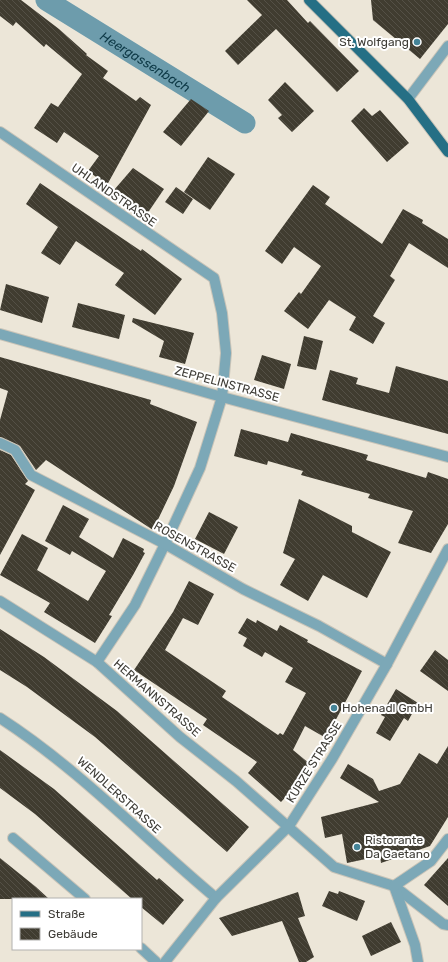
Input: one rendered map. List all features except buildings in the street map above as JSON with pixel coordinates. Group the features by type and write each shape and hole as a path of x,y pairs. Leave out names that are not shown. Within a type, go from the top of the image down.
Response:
{"main road":[{"path":"309,0 408,99 448,152"}],"street":[{"path":"408,99 448,46"},
{"name":"UHLANDSTRASSE","path":"1,135 214,278 222,313 226,353 222,397"},
{"name":"ZEPPELINSTRASSE","path":"0,334 222,397 448,457"},
{"path":"97,662 135,605 200,468 222,397"},
{"name":"ROSENSTRASSE","path":"0,443 15,450 31,475 164,544 243,589 319,626 386,664"},
{"name":"KURZE STRASSE","path":"165,962 216,898 289,826 332,759 386,664 448,549"},
{"name":"HERMANNSTRASSE","path":"0,601 97,662 180,737 289,826 334,867 394,886"},
{"name":"WENDLERSTRASSE","path":"0,718 64,763 216,898"},
{"path":"13,838 84,898"},
{"path":"394,886 431,861 448,839"},
{"path":"394,886 443,924 448,925"},
{"path":"394,886 415,946 418,962"},
{"path":"142,949 156,962"}],"waterway":[{"name":"Heergassenbach","path":"46,0 245,123"}],"place":[{"name":"St. Wolfgang","path":"417,42"},
{"name":"Hohenadl GmbH","path":"334,708"},
{"name":"Ristorante Da Gaetano","path":"357,847"}]}
